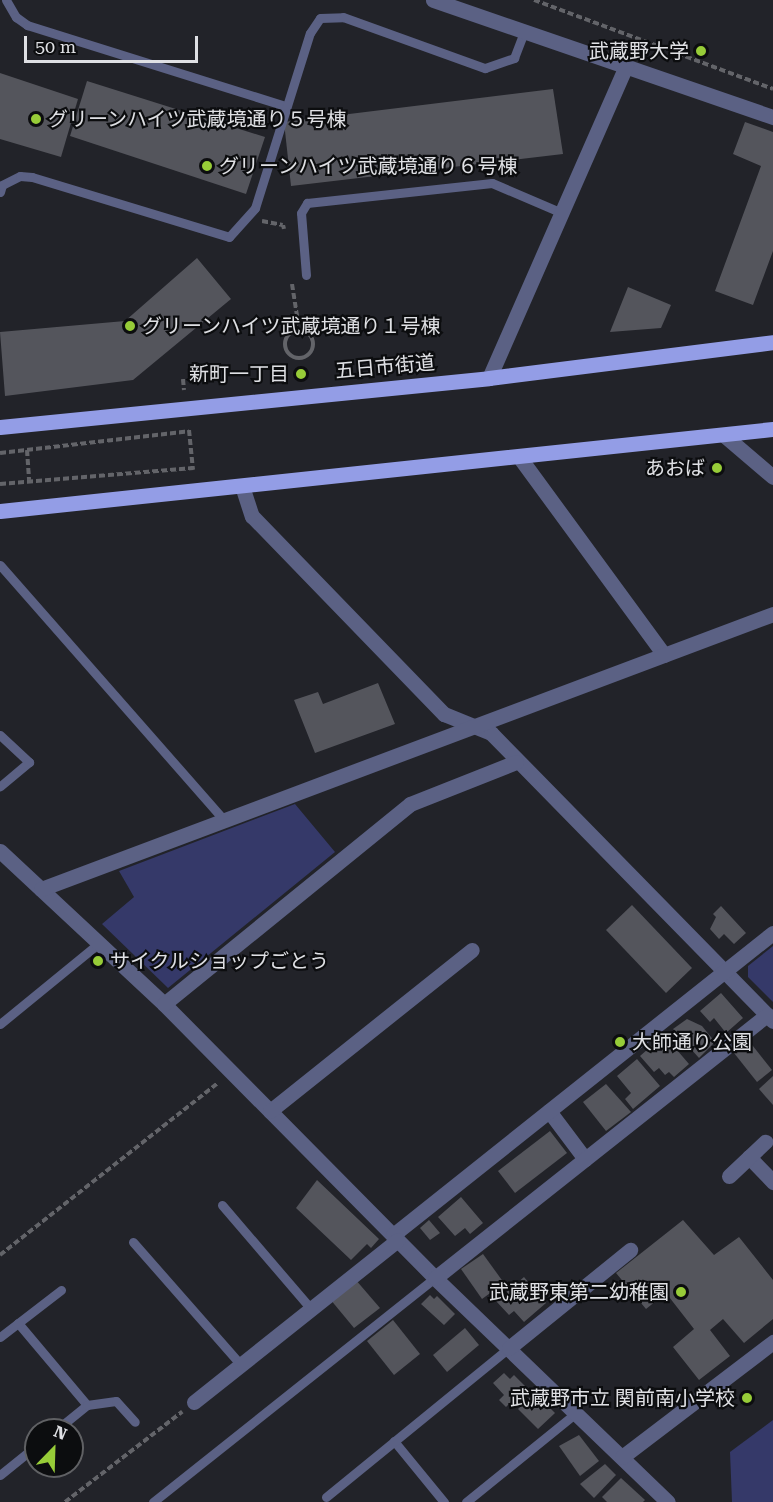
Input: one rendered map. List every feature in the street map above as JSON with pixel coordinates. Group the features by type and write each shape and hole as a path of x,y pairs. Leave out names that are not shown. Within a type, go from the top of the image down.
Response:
{"main road":[{"name":"五日市街道","path":"0,427 489,378 773,342"},
{"path":"0,511 520,458 773,429"}],"street":[{"path":"433,0 773,117"},
{"path":"489,378 626,66"},
{"path":"725,436 773,477"},
{"path":"520,458 664,655"},
{"path":"242,486 252,516 444,714 471,727 491,733 516,762 726,970 770,1018 585,1159 435,1278"},
{"path":"41,889 773,614"},
{"path":"164,1004 410,804 516,762"},
{"path":"0,851 164,1004 435,1278 669,1502"},
{"path":"194,1402 311,1309 549,1111 773,933"},
{"path":"270,1111 472,950"},
{"path":"549,1111 585,1159"},
{"path":"729,1176 765,1142"},
{"path":"749,1157 773,1182"},
{"path":"509,1348 630,1250"},
{"path":"622,1457 773,1342"}],"lane":[{"path":"6,0 10,11 27,25 285,106"},
{"path":"1,187 20,176 32,177 229,237 249,219 309,33 320,18 343,16 485,68 514,58 524,32"},
{"path":"306,275 301,213 307,203 492,183 562,213"},
{"path":"0,565 223,819"},
{"path":"0,735 29,762 0,786"},
{"path":"0,1023 99,943"},
{"path":"222,1205 311,1309"},
{"path":"133,1242 241,1365"},
{"path":"153,1502 435,1278"},
{"path":"0,1337 61,1290"},
{"path":"18,1323 87,1405"},
{"path":"326,1497 509,1348"},
{"path":"71,1418 87,1405 116,1401 135,1422"},
{"path":"466,1502 576,1413"},
{"path":"394,1441 444,1502"},
{"path":"0,1475 24,1456"}],"path":[{"path":"534,0 773,89"},
{"path":"249,219 283,225 285,236"},
{"path":"292,282 299,328 313,341 308,356 293,359 285,348 286,340 299,328"},
{"path":"0,453 189,431 193,468 0,484"},
{"path":"27,450 28,480"},
{"path":"0,1255 230,1073"},
{"path":"66,1502 194,1402"}],"shaded area":[{"path":"295,804 335,852 168,988 102,924 134,897 119,871"},
{"path":"773,946 773,1002 748,977 748,966"},
{"path":"773,1420 773,1502 732,1502 730,1452"}],"building":[{"name":"グリーンハイツ武蔵境通り５号棟","path":"0,73 78,99 61,157 0,139"},
{"name":"グリーンハイツ武蔵境通り６号棟","path":"87,81 265,137 246,194 70,136"},
{"path":"553,89 563,154 291,186 284,122"},
{"path":"745,122 773,132 773,251 753,305 715,291 761,166 733,154"},
{"name":"グリーンハイツ武蔵境通り１号棟","path":"197,258 231,299 133,380 5,396 0,332 125,321"},
{"path":"628,287 671,305 661,328 610,332"},
{"path":"378,683 395,724 315,753 294,700 318,692 323,704"},
{"path":"632,905 692,968 666,993 606,930"},
{"path":"721,906 746,933 734,944 724,934 719,939 710,929 716,917 713,914"},
{"path":"721,993 743,1018 726,1033 714,1018 710,1022 700,1011"},
{"path":"687,1019 702,1026 715,1042 699,1058 673,1029"},
{"path":"664,1035 689,1064 674,1077 669,1072 665,1075 659,1068 654,1072 640,1056"},
{"path":"749,1041 772,1070 757,1082 734,1053"},
{"path":"637,1059 660,1086 633,1109 625,1099 631,1093 617,1076"},
{"path":"773,1076 773,1105 759,1089"},
{"path":"606,1084 631,1112 606,1131 583,1102"},
{"path":"550,1131 567,1153 515,1193 498,1171"},
{"path":"317,1180 379,1239 371,1248 367,1244 351,1260 296,1208"},
{"path":"461,1197 483,1223 470,1234 465,1228 455,1236 438,1217"},
{"path":"429,1220 440,1233 430,1240 420,1228"},
{"path":"683,1220 714,1255 739,1237 773,1280 773,1319 744,1343 723,1319 710,1330 730,1356 699,1380 673,1347 694,1329 666,1293 646,1309 616,1273"},
{"path":"483,1254 504,1283 482,1299 461,1269"},
{"path":"524,1277 546,1303 524,1322 514,1311 509,1315 496,1301"},
{"path":"355,1279 380,1308 354,1328 330,1299"},
{"path":"430,1295 434,1299 437,1296 455,1314 444,1325 421,1304"},
{"path":"393,1320 420,1354 394,1375 367,1341"},
{"path":"465,1328 479,1345 447,1372 433,1355"},
{"path":"504,1373 510,1379 514,1375 526,1387 506,1407 499,1400 504,1395 493,1383"},
{"path":"535,1393 555,1413 538,1429 518,1409"},
{"path":"579,1435 599,1461 580,1476 559,1446"},
{"path":"605,1464 616,1475 594,1498 580,1484"},
{"path":"621,1478 645,1500 643,1502 607,1502 602,1497"}],"place":[{"name":"武蔵野大学","path":"701,51"},
{"name":"グリーンハイツ武蔵境通り５号棟","path":"36,119"},
{"name":"グリーンハイツ武蔵境通り６号棟","path":"207,166"},
{"name":"グリーンハイツ武蔵境通り１号棟","path":"130,326"},
{"name":"新町一丁目","path":"301,374"},
{"name":"あおば","path":"717,468"},
{"name":"サイクルショップごとう","path":"98,961"},
{"name":"大師通り公園","path":"620,1042"},
{"name":"武蔵野東第二幼稚園","path":"681,1292"},
{"name":"武蔵野市立 関前南小学校","path":"747,1398"}]}
